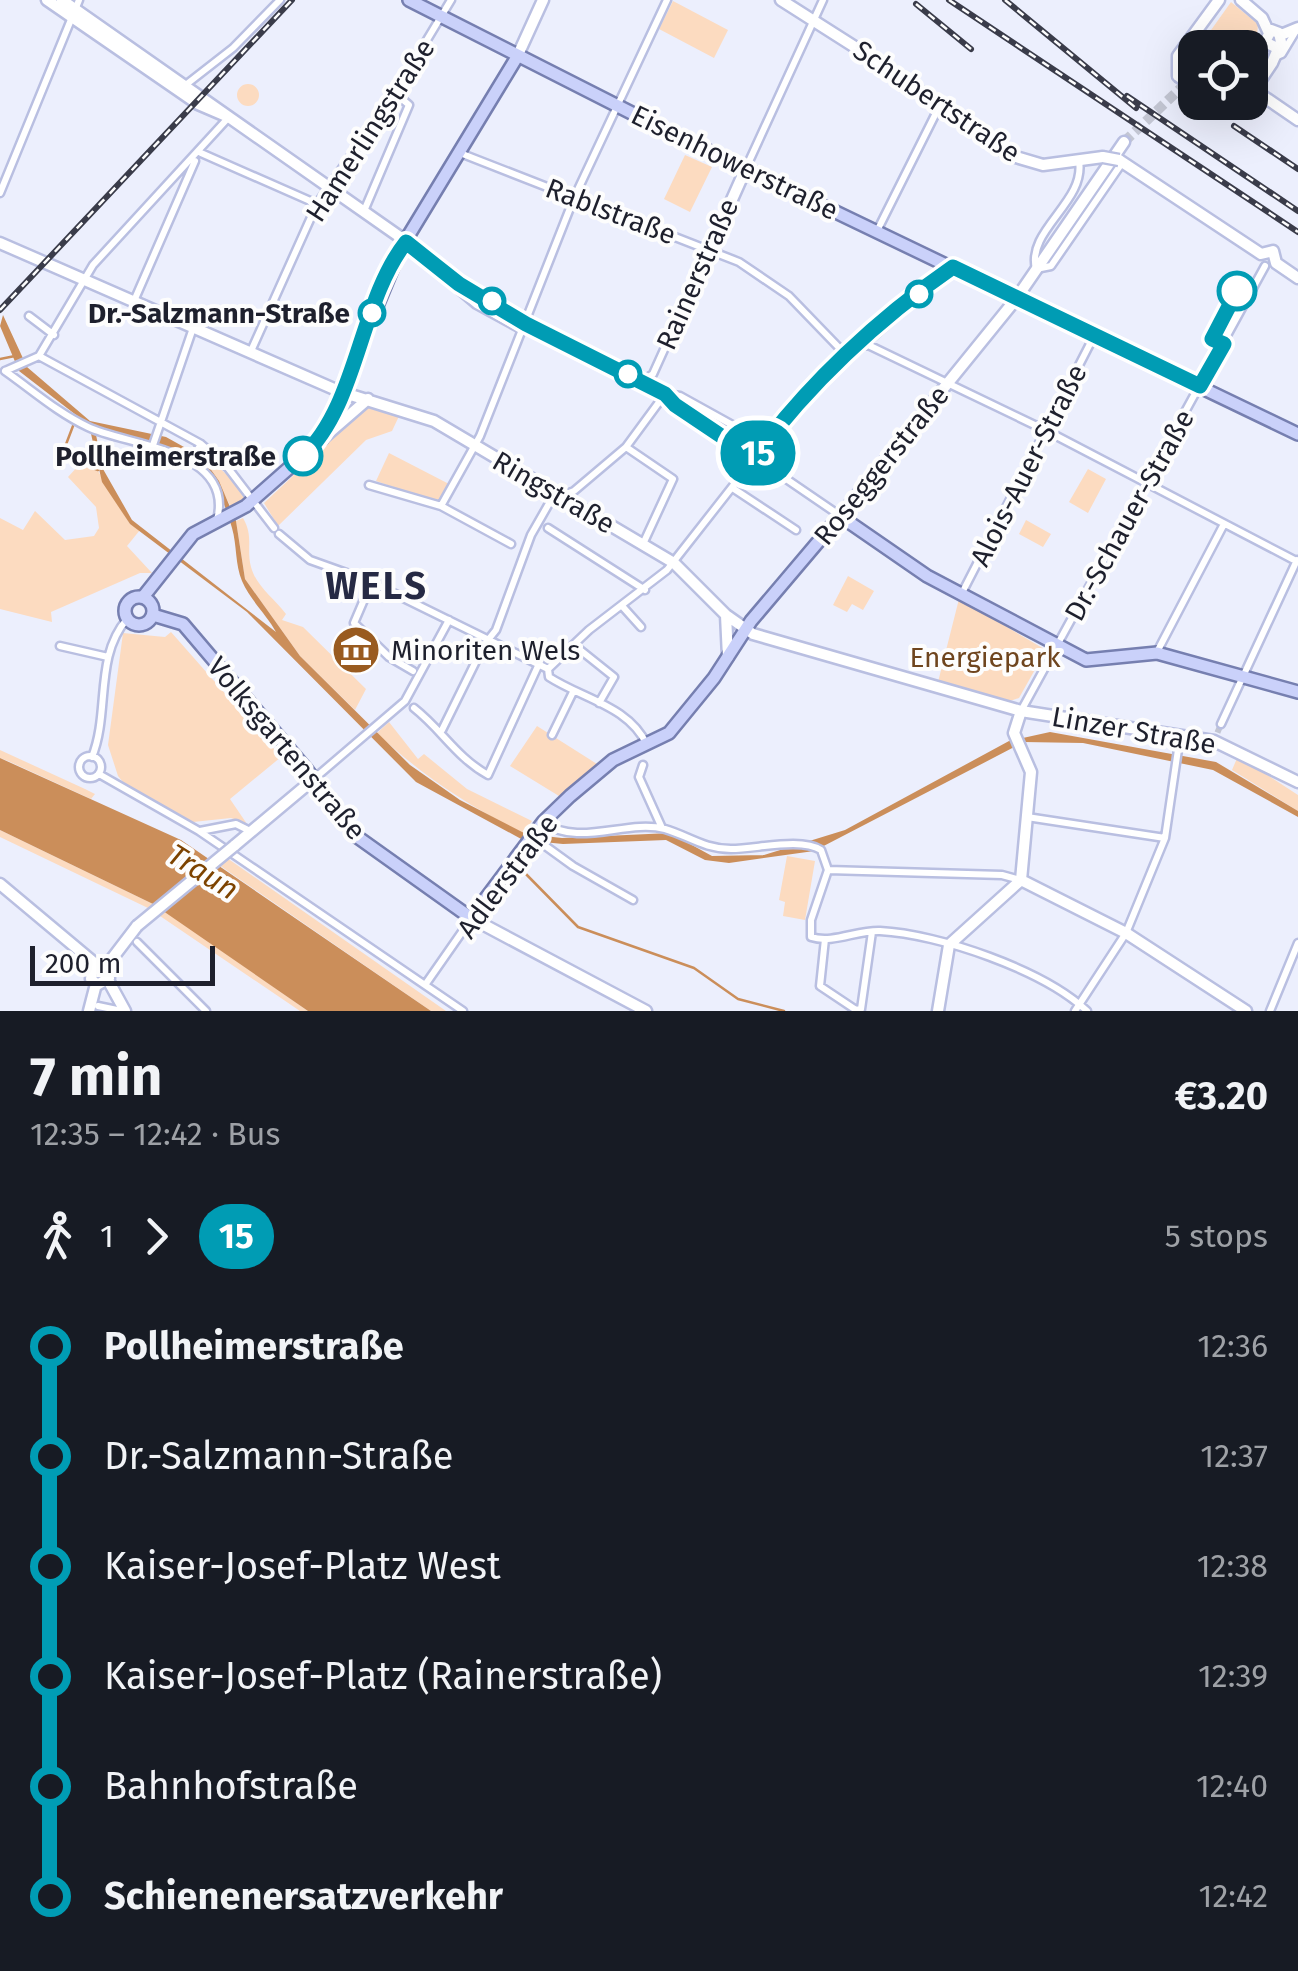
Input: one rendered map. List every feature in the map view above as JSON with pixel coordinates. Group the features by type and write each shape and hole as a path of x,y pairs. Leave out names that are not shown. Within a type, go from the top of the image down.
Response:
{"main road":[{"name":"Eisenhowerstraße","path":"410,0 517,57 1298,434"},
{"path":"142,597 150,602 153,615 139,626 126,619 127,603 142,597 174,554 254,500 322,439 360,340 406,242 517,57"},
{"path":"840,516 961,594 1092,661 1156,653 1298,692"},
{"name":"Roseggerstraße","path":"745,630 840,516"},
{"name":"Volksgartenstraße","path":"153,615 182,624 314,779 356,836 471,918"},
{"name":"Adlerstraße","path":"471,918 543,822 613,760 648,746 669,732 745,630"}],"street":[{"path":"47,0 75,9"},
{"path":"62,0 214,113 229,117"},
{"path":"182,88 233,48 280,0"},
{"name":"Hamerlingstraße","path":"250,352 316,204 332,187 395,93 444,18 451,0"},
{"path":"517,57 543,0"},
{"path":"441,506 476,445 574,198 667,0"},
{"name":"Schubertstraße","path":"781,0 1025,162 1103,157 1121,161"},
{"name":"Rainerstraße","path":"643,381 652,374 823,0"},
{"path":"1197,30 1219,0"},
{"path":"1240,0 1262,18 1271,44 1282,54 1298,28"},
{"path":"0,193 75,9"},
{"path":"1268,51 1281,35 1298,28"},
{"path":"182,88 332,187 459,284 477,303 643,381 840,516"},
{"path":"364,211 409,104 395,93"},
{"path":"1268,100 1298,120"},
{"path":"878,231 940,106"},
{"path":"214,113 220,129"},
{"path":"226,516 192,460 154,443 87,427 5,371 40,356 83,279 144,207 199,155 229,117"},
{"name":"Roseggerstraße","path":"840,516 1016,299 1124,142"},
{"name":"Rablstraße","path":"460,153 710,249 757,272 812,316 847,356"},
{"path":"199,155 316,204"},
{"path":"134,302 199,155"},
{"path":"1079,160 1079,183 1036,251 1036,269 1051,266 1121,161 1298,278"},
{"name":"Ringstraße","path":"0,244 341,392 422,415 674,563 745,630"},
{"name":"Dr.-Schauer-Straße","path":"1021,711 1267,261"},
{"path":"548,673 574,644 674,563 734,489 765,443 847,356 953,267"},
{"path":"29,316 54,335"},
{"path":"154,443 194,328"},
{"name":"Alois-Auer-Straße","path":"961,594 1094,336"},
{"path":"862,342 1045,430 1298,561 1242,674 1222,724"},
{"path":"40,356 90,388 162,422 200,446 254,500 277,531 310,560 449,620 484,645 538,666 573,692 636,725 648,746"},
{"path":"665,394 680,396 765,443"},
{"path":"442,730 502,615 519,547 543,525 552,500 574,491 626,447 665,394"},
{"path":"322,439 368,400"},
{"path":"192,460 200,446"},
{"path":"626,447 672,480 643,544"},
{"path":"369,485 441,506 519,547"},
{"path":"734,489 796,530"},
{"path":"1156,653 1224,524"},
{"path":"543,525 645,590"},
{"path":"371,584 354,623 417,674"},
{"path":"624,607 642,626"},
{"path":"726,615 728,657"},
{"path":"92,757 108,657 115,633 126,619"},
{"path":"120,1011 94,1009 101,975 137,926 409,704 417,674 449,620"},
{"name":"Linzer Straße","path":"745,630 1021,711 1214,741 1298,782"},
{"path":"574,644 614,677 599,703"},
{"path":"60,646 108,657"},
{"path":"409,704 442,730 461,760 488,775 538,666"},
{"path":"552,735 573,692"},
{"path":"938,1011 949,945 1021,880 1031,772 1017,742 1021,711"},
{"path":"1077,1007 1126,934 1164,838 1180,735"},
{"path":"92,757 100,762 99,774"},
{"path":"92,757 82,761 80,772 89,778 99,774"},
{"path":"643,765 639,776 662,828"},
{"path":"99,774 199,831 463,1011"},
{"path":"1026,817 1164,838"},
{"path":"543,822 568,832 662,828 700,846 726,849 810,843 821,850 828,870 812,920 811,937 825,939 872,931 949,945 1019,970 1087,1011"},
{"path":"199,831 236,824 250,832"},
{"path":"533,838 633,900"},
{"path":"828,870 1002,875 1021,880 1126,934 1246,1011"},
{"path":"0,884 78,948 101,975 120,1011"},
{"path":"471,918 646,1011"},
{"name":"Adlerstraße","path":"426,985 471,918"},
{"path":"825,939 820,986 856,1010 861,1009 872,931"},
{"path":"136,942 206,1011"},
{"path":"1270,1011 1298,943"}],"green space":[{"path":"673,1 728,30 714,58 659,29"},
{"path":"1231,2 1258,24 1258,30 1211,30"},
{"path":"244,84 252,84 259,95 252,106 244,106 237,99 237,91"},
{"path":"685,155 712,167 690,212 664,199"},
{"path":"368,406 400,414 392,431 366,440 278,526 264,503"},
{"path":"389,453 449,484 440,503 376,481"},
{"path":"203,454 232,479 244,498 231,507"},
{"path":"79,465 98,471 130,524 140,530 127,546 152,573 140,573 51,612 52,622 0,609 0,518 23,530 35,511 65,540 94,536 99,528 96,507 68,477"},
{"path":"1088,469 1106,479 1088,513 1069,502"},
{"path":"243,518 253,574 286,614 282,620 303,627 366,689 355,710 300,656 245,579 236,521"},
{"path":"1026,520 1051,534 1043,547 1019,534"},
{"path":"848,576 874,591 863,610 852,604 847,612 833,605"},
{"name":"Energiepark","path":"959,599 1046,650 1019,698 1010,701 938,682"},
{"path":"171,632 281,757 230,799 247,824 231,818 193,822 128,788 118,776 108,745 123,633 165,637"},
{"path":"389,722 418,759 424,754 467,789 532,821 524,834 465,801 411,763 377,733"},
{"path":"537,726 597,764 559,796 510,766"},
{"path":"0,750 95,794 91,799 0,758"},
{"path":"1238,756 1298,795 1298,811 1232,770"},
{"path":"0,830 153,904 148,908 0,837"},
{"path":"787,856 815,861 805,920 783,916 785,902 779,900"},
{"path":"227,858 446,1011 431,1011 219,865"},
{"path":"165,912 308,1011 300,1011 160,916"}],"water":[{"path":"3,315 27,367 90,421 166,437 202,457 219,481 236,521 245,579 300,656 410,765 460,800 526,834 562,838 670,833 712,856 764,855 845,830 1009,741 1050,732 1216,762 1298,811 1298,817 1213,770 1083,743 1024,742 814,851 729,863 705,860 666,840 563,844 523,840 416,782 247,612 130,524 102,482 89,425 19,371 0,326","holes":["95,430 165,447 198,464 222,500 242,581 276,632 132,520 103,469"]},
{"name":"Traun","path":"0,758 181,840 431,1011 308,1011 153,904 0,830"}],"waterway":[{"path":"0,359 15,356"},
{"path":"65,447 73,426"},
{"path":"60,447 77,462 98,470"},
{"path":"521,869 578,927 694,968 738,999 784,1011"}],"tunnel":[{"path":"1124,142 1178,91"},
{"path":"1214,741 1221,724"}],"railway":[{"path":"0,310 292,0"},
{"path":"949,0 1298,232"},
{"path":"1005,0 1136,108"},
{"path":"916,4 971,49"},
{"path":"1127,96 1298,211"},
{"path":"1234,126 1298,169"}],"bus line":[{"name":"15","path":"303,456 322,439 360,340 406,242 459,284 526,324 643,381 754,458 798,403 847,356 953,267 1200,386 1224,344 1212,339 1237,291"}],"place":[{"name":"Dr.-Salzmann-Straße","path":"372,313"},
{"name":"Pollheimerstraße","path":"303,456"},
{"name":"Minoriten Wels","path":"356,650"}],"district":[{"name":"WELS","path":"377,586"}]}
